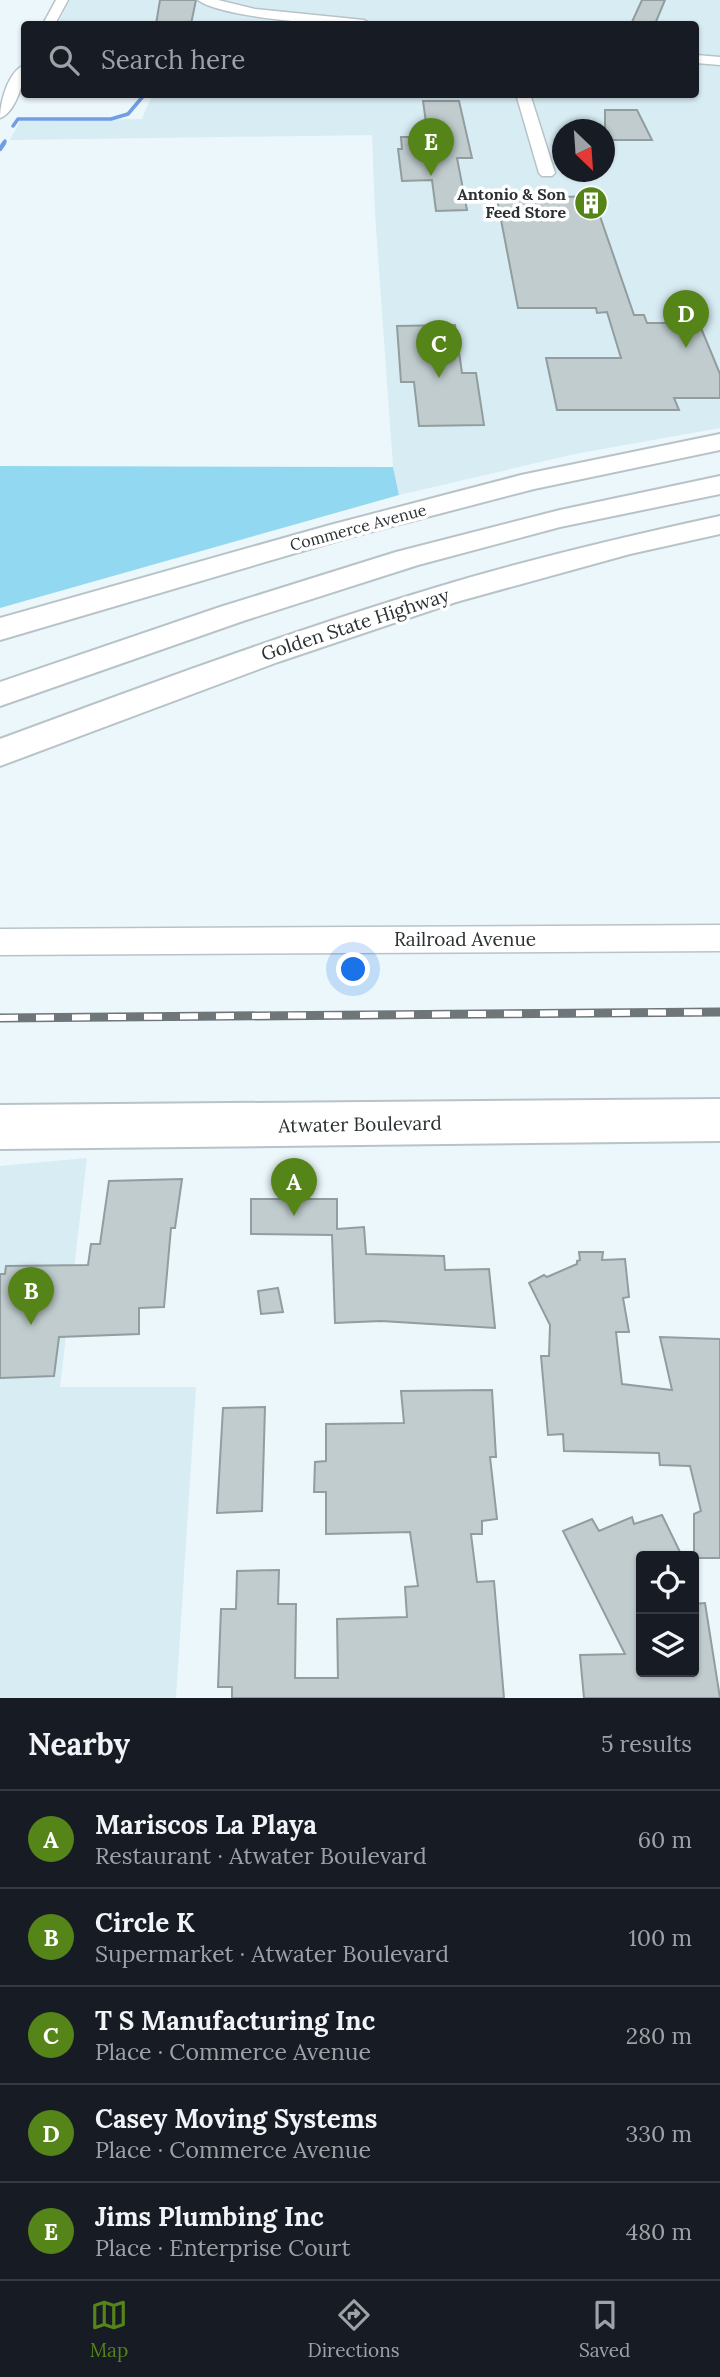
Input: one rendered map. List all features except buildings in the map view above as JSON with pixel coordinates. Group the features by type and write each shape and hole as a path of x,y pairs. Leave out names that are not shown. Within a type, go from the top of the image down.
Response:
{"main road":[{"name":"Commerce Avenue","path":"0,629 354,527 531,481 720,442"},
{"path":"0,694 234,613 464,542 656,497 720,485"},
{"name":"Golden State Highway","path":"0,753 242,661 365,618 558,562 720,525"},
{"name":"Atwater Boulevard","path":"0,1127 720,1120"}],"street":[{"path":"51,21 62,0"},
{"path":"204,0 255,13 334,21"},
{"path":"699,59 720,61"},
{"path":"0,114 19,72"},
{"path":"524,98 547,173"},
{"name":"Railroad Avenue","path":"0,942 720,938"}],"shaded area":[{"path":"70,0 720,0 720,428 575,454 399,495 393,467 372,135 10,140 20,121 142,119 151,98 699,98 699,21 60,21"},
{"path":"0,466 393,467 399,495 0,608"},
{"path":"87,1158 60,1387 196,1387 176,1698 0,1698 0,1166"}],"waterway":[{"path":"13,126 18,119 111,119 128,114 142,98"},
{"path":"0,149 4,143"}],"railway":[{"path":"0,1018 720,1012"}],"place":[{"name":"Jims Plumbing Inc","path":"431,176"},
{"name":"Antonio & Son Feed Store","path":"591,203"},
{"name":"Casey Moving Systems","path":"686,348"},
{"name":"T S Manufacturing Inc","path":"439,378"},
{"name":"Mariscos La Playa","path":"294,1216"},
{"name":"Circle K","path":"31,1325"}]}
